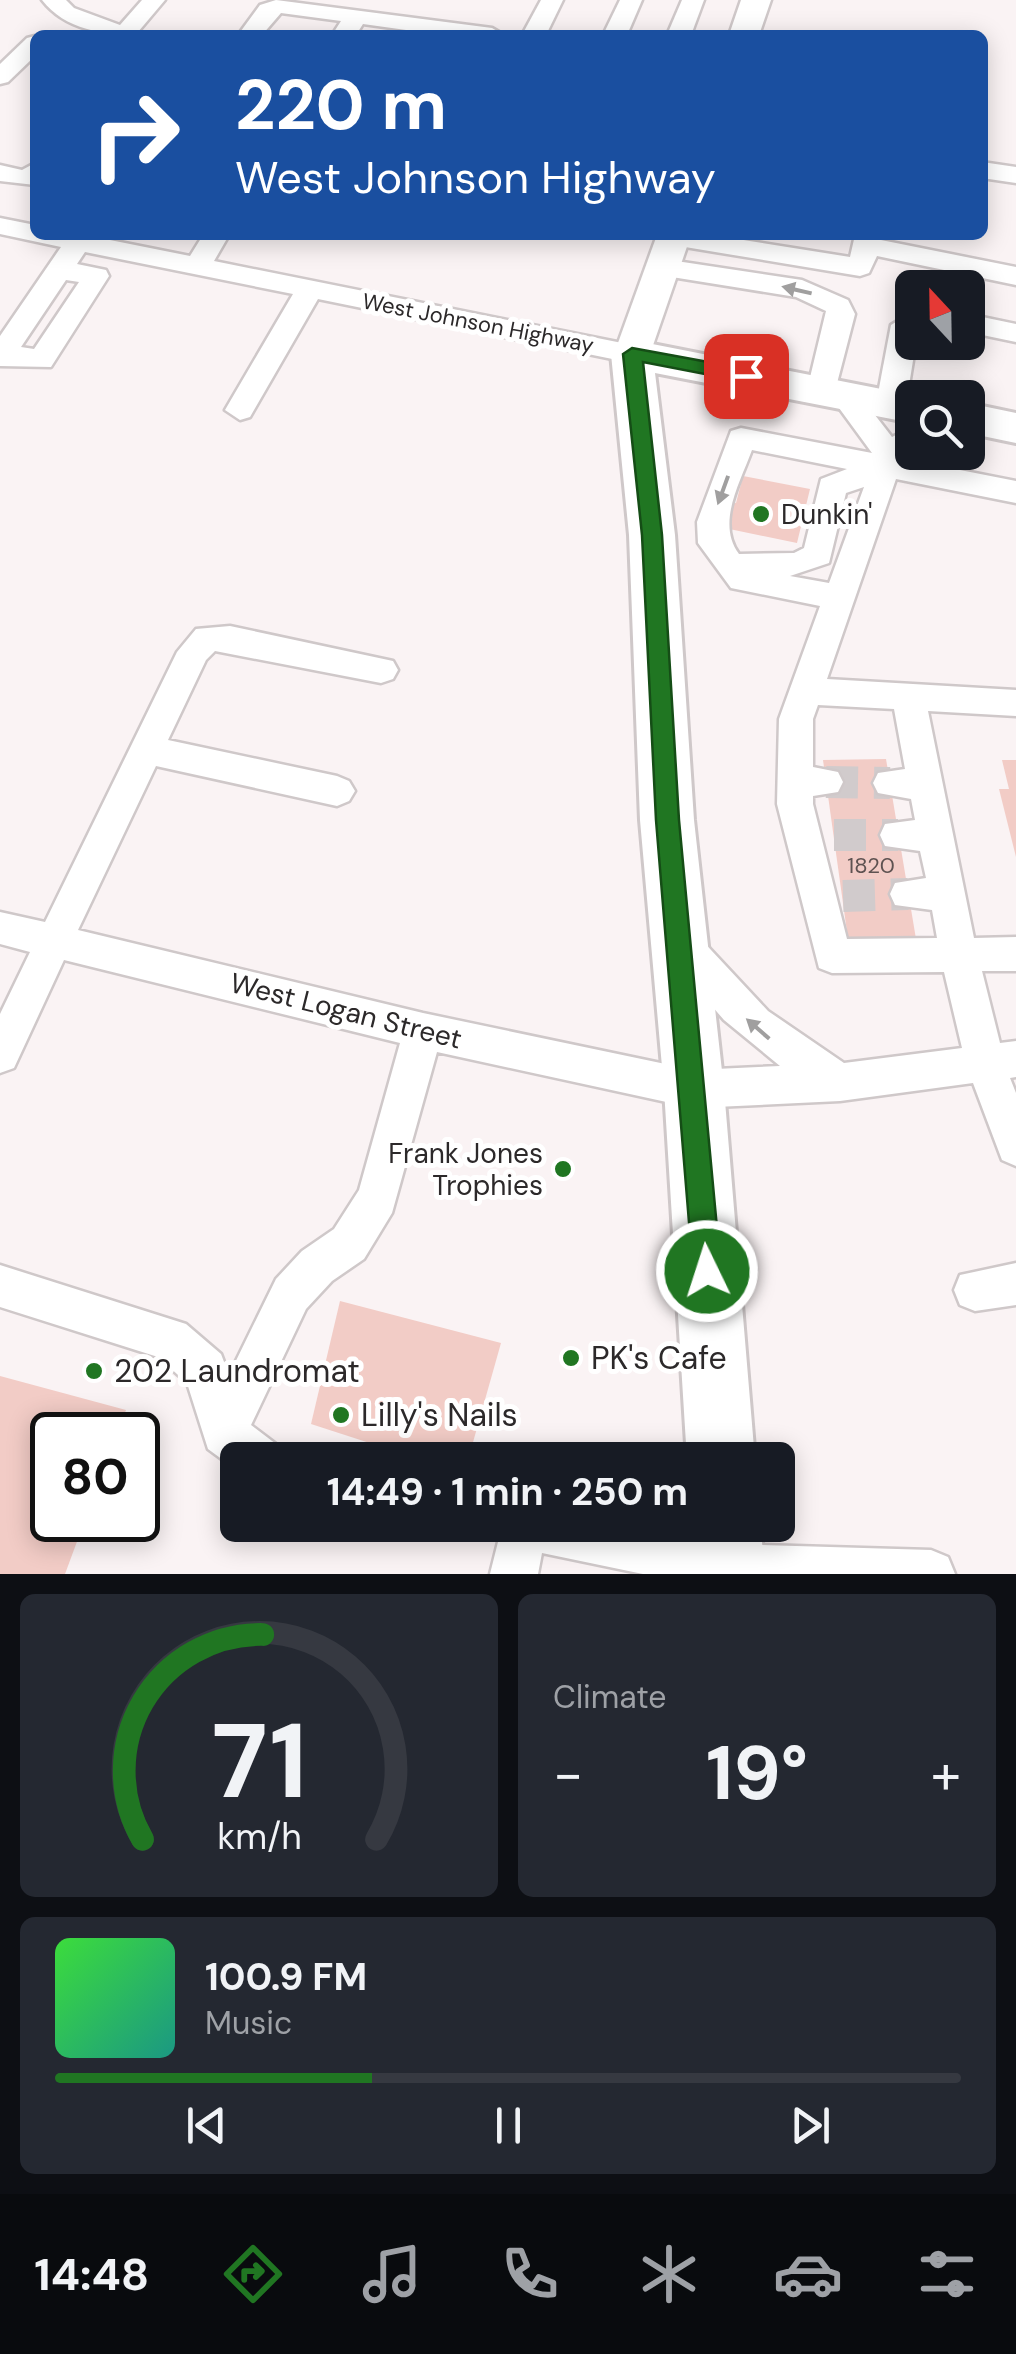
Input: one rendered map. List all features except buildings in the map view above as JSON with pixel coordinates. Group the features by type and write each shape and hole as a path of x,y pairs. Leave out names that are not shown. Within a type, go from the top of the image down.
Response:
{"highway":[{"name":"West Johnson Highway","path":"632,354 832,392 895,431"},
{"path":"632,354 652,535 667,820 694,1089 720,1442"},
{"path":"985,422 1016,428"}],"main road":[{"path":"746,30 756,0"},
{"path":"632,354 670,247"}],"street":[{"path":"129,30 154,0"},
{"path":"537,30 552,0"},
{"path":"617,30 631,0"},
{"path":"681,30 693,0"},
{"path":"47,30 60,6 117,30"},
{"path":"254,30 268,10 279,6 350,26 413,30"},
{"path":"0,78 30,48"},
{"path":"988,171 1016,175"},
{"path":"0,173 30,176"},
{"path":"0,226 30,232"},
{"name":"West Johnson Highway","path":"68,240 632,354"},
{"path":"197,266 213,240"},
{"path":"670,247 860,267 868,240 1016,276"},
{"path":"1,355 41,360 96,276 59,270 78,242"},
{"path":"670,247 802,289 838,306 841,314 832,392"},
{"path":"240,410 310,289"},
{"path":"985,327 1016,334"},
{"path":"840,597 742,580 714,544 712,522 742,438 895,434"},
{"path":"714,544 746,562 797,565 818,555 832,488 895,437"},
{"path":"895,445 796,719 811,782 795,804 818,834 830,897 832,956 1016,954"},
{"path":"972,470 1016,492"},
{"path":"0,1055 194,652 208,638 230,638 381,670"},
{"path":"806,691 1016,703"},
{"path":"908,696 958,955 1001,1062 1016,1146"},
{"path":"148,750 337,791"},
{"path":"890,784 926,785"},
{"path":"898,835 935,836"},
{"path":"908,894 947,894"},
{"name":"West Logan Street","path":"0,928 423,1031 694,1089 840,1082 1001,1062"},
{"path":"681,943 736,1010 773,1042 840,1082"},
{"path":"224,1434 291,1294 317,1266 349,1244 377,1199 423,1031"},
{"path":"0,1286 171,1339 205,1370 224,1434 235,1442"},
{"path":"514,1574 519,1542"},
{"path":"570,1542 625,1560 728,1556 932,1574"}],"tunnel":[{"path":"826,782 890,783"},
{"path":"834,835 898,835"},
{"path":"843,896 908,894"}],"place":[{"name":"Dunkin'","path":"761,514"},
{"name":"Frank Jones Trophies","path":"563,1169"},
{"name":"PK's Cafe","path":"571,1358"},
{"name":"202 Laundromat","path":"94,1371"},
{"name":"Lilly's Nails","path":"341,1415"}],"route":[{"path":"707,1271 694,1089 667,820 652,535 632,354 746,376"}]}
